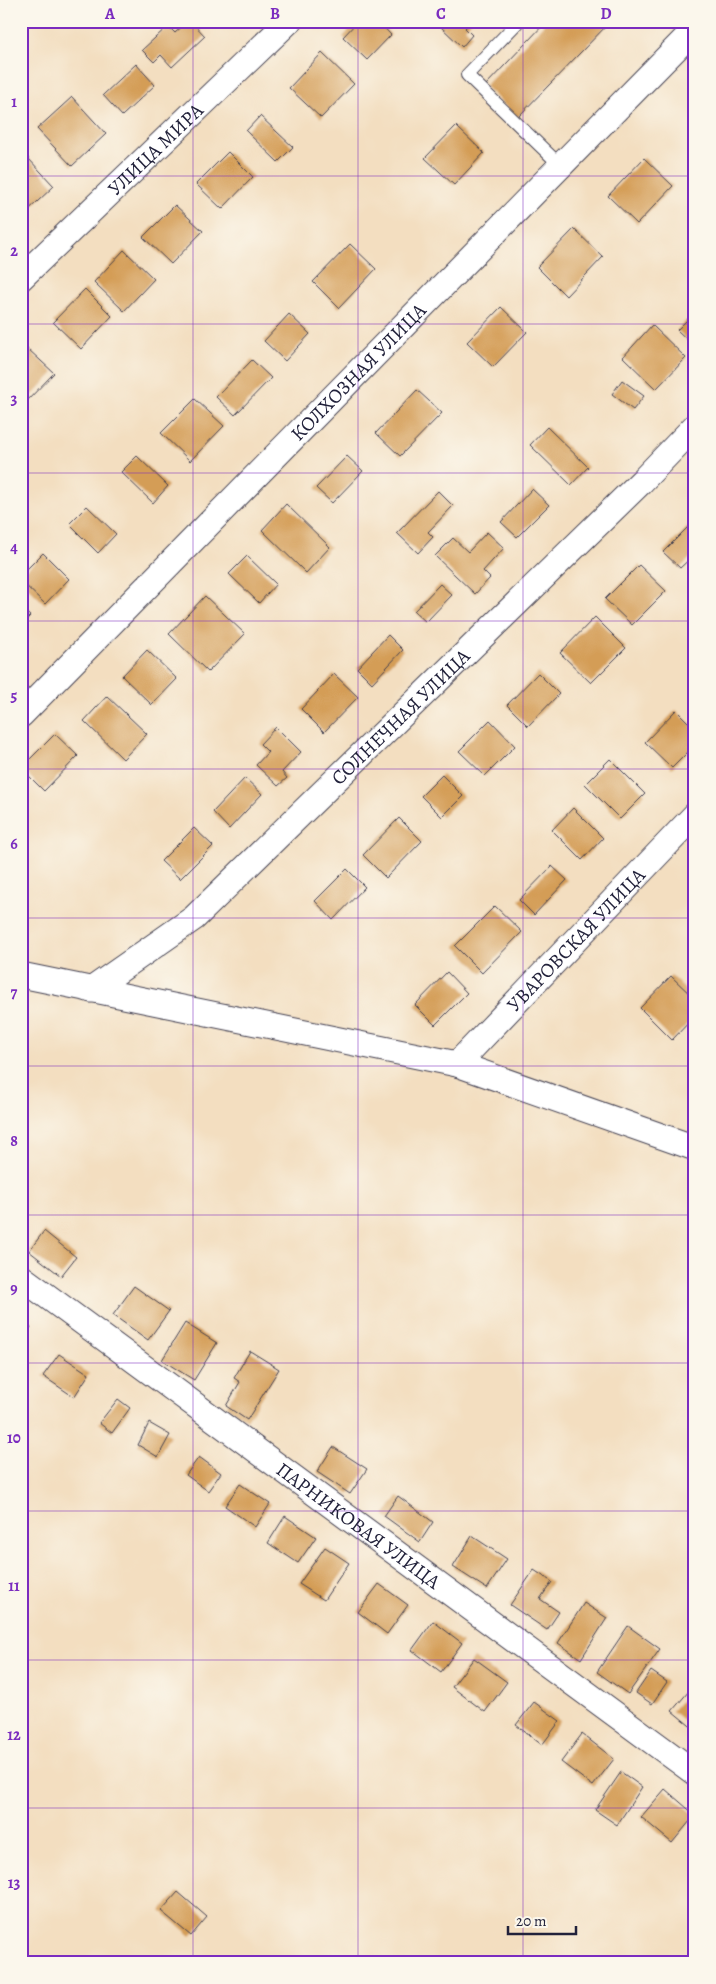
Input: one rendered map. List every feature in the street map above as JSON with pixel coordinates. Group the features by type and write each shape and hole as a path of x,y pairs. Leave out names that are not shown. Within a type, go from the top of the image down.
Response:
{"street":[{"name":"УЛИЦА МИРА","path":"21,278 289,21"},
{"name":"КОЛХОЗНАЯ УЛИЦА","path":"21,715 695,29"},
{"name":"СОЛНЕЧНАЯ УЛИЦА","path":"91,990 194,918 642,481 695,426"},
{"name":"УВАРОВСКАЯ УЛИЦА","path":"457,1064 695,815"},
{"path":"21,975 457,1064 694,1147"},
{"name":"ПАРНИКОВАЯ УЛИЦА","path":"21,1277 695,1773"}],"lane":[{"path":"519,21 467,75 561,166"}],"building":[{"path":"188,21 191,21 205,36 172,67 161,55 154,62 142,50 168,26 175,33"},
{"path":"358,21 378,21 391,35 367,60 343,37"},
{"path":"443,21 472,21 465,28 472,35 462,47 439,25"},
{"path":"547,21 611,21 517,118 485,86"},
{"path":"322,53 354,84 321,118 289,88"},
{"path":"136,64 155,85 122,116 103,95"},
{"path":"72,97 106,134 72,166 37,129"},
{"path":"260,116 293,147 278,162 246,131"},
{"path":"456,126 484,153 454,185 425,158"},
{"path":"228,152 253,177 222,209 196,184"},
{"path":"28,158 54,186 21,217 21,164"},
{"path":"644,158 673,186 637,224 608,196"},
{"path":"175,205 203,231 171,264 143,237"},
{"path":"574,229 603,257 566,296 537,267"},
{"path":"350,244 376,269 339,308 313,282"},
{"path":"124,250 154,279 124,311 94,282"},
{"path":"85,289 112,316 81,349 53,322"},
{"path":"501,307 527,332 493,367 467,342"},
{"path":"695,312 695,347 677,330"},
{"path":"289,314 310,334 285,361 264,341"},
{"path":"652,325 686,358 656,389 623,357"},
{"path":"28,349 54,373 24,404 21,402 21,356"},
{"path":"252,360 271,378 235,415 216,397"},
{"path":"622,380 644,396 633,410 612,394"},
{"path":"417,390 442,413 400,456 376,433"},
{"path":"195,399 224,426 190,461 161,433"},
{"path":"547,427 588,467 571,485 530,445"},
{"path":"137,456 168,486 153,503 121,472"},
{"path":"347,456 363,471 332,503 316,488"},
{"path":"532,489 549,505 517,537 501,522"},
{"path":"438,491 453,506 428,532 433,537 418,553 397,533"},
{"path":"286,504 330,547 306,573 262,530"},
{"path":"87,506 116,534 98,553 69,524"},
{"path":"695,520 695,554 680,568 663,552"},
{"path":"487,532 504,548 483,571 490,578 475,594 435,556 453,538 468,552"},
{"path":"43,553 69,579 45,604 21,581 21,575"},
{"path":"247,556 276,584 259,603 229,574"},
{"path":"639,565 666,591 632,625 605,599"},
{"path":"440,584 452,595 426,622 414,611"},
{"path":"205,596 245,634 208,672 169,634"},
{"path":"21,608 30,616 21,625"},
{"path":"595,617 626,648 591,683 560,653"},
{"path":"388,635 403,650 372,683 357,668"},
{"path":"147,650 177,679 152,705 122,676"},
{"path":"538,673 559,694 528,726 507,705"},
{"path":"334,674 358,697 324,732 301,709"},
{"path":"107,696 147,734 123,759 84,721"},
{"path":"676,710 695,729 695,745 672,768 645,742"},
{"path":"490,720 515,746 485,776 459,751"},
{"path":"276,727 301,752 282,772 287,778 278,786 256,765 268,752 260,744"},
{"path":"55,734 78,756 44,791 21,768"},
{"path":"610,759 645,794 620,819 585,784"},
{"path":"442,775 463,796 442,817 421,796"},
{"path":"245,778 262,794 229,829 213,812"},
{"path":"573,808 603,838 582,860 552,830"},
{"path":"399,818 422,841 386,878 363,855"},
{"path":"194,828 213,846 180,879 161,861"},
{"path":"552,866 567,880 534,915 519,900"},
{"path":"347,869 365,887 333,920 315,901"},
{"path":"495,906 522,932 482,973 455,946"},
{"path":"447,972 467,993 435,1025 415,1005"},
{"path":"671,976 695,999 695,1016 672,1040 640,1008"},
{"path":"44,1231 76,1257 61,1276 29,1251"},
{"path":"134,1286 169,1311 148,1340 113,1315"},
{"path":"21,1320 31,1327 21,1340"},
{"path":"185,1323 217,1343 194,1380 162,1360"},
{"path":"250,1351 279,1369 247,1420 226,1406 240,1382 234,1378"},
{"path":"59,1354 89,1374 74,1397 43,1376"},
{"path":"118,1399 130,1408 112,1433 99,1423"},
{"path":"149,1423 170,1435 158,1457 138,1445"},
{"path":"333,1447 367,1469 350,1494 317,1472"},
{"path":"199,1457 221,1473 208,1491 186,1475"},
{"path":"240,1484 270,1504 255,1527 225,1506"},
{"path":"398,1496 433,1522 420,1542 384,1516"},
{"path":"285,1516 316,1537 298,1563 268,1543"},
{"path":"472,1536 507,1559 487,1589 453,1567"},
{"path":"325,1547 349,1563 324,1600 299,1584"},
{"path":"534,1570 552,1582 540,1599 559,1612 547,1630 510,1605"},
{"path":"379,1584 408,1605 387,1634 358,1612"},
{"path":"584,1603 607,1618 581,1659 558,1643"},
{"path":"433,1621 462,1643 441,1672 412,1650"},
{"path":"628,1626 660,1649 628,1694 597,1672"},
{"path":"474,1658 507,1682 485,1712 452,1687"},
{"path":"651,1671 667,1682 652,1704 636,1693"},
{"path":"695,1684 695,1730 672,1711"},
{"path":"534,1702 560,1721 542,1745 516,1725"},
{"path":"582,1734 614,1759 593,1786 561,1762"},
{"path":"621,1772 642,1787 617,1825 595,1810"},
{"path":"665,1789 695,1815 672,1843 641,1817"},
{"path":"178,1892 207,1917 191,1936 161,1911"}]}
